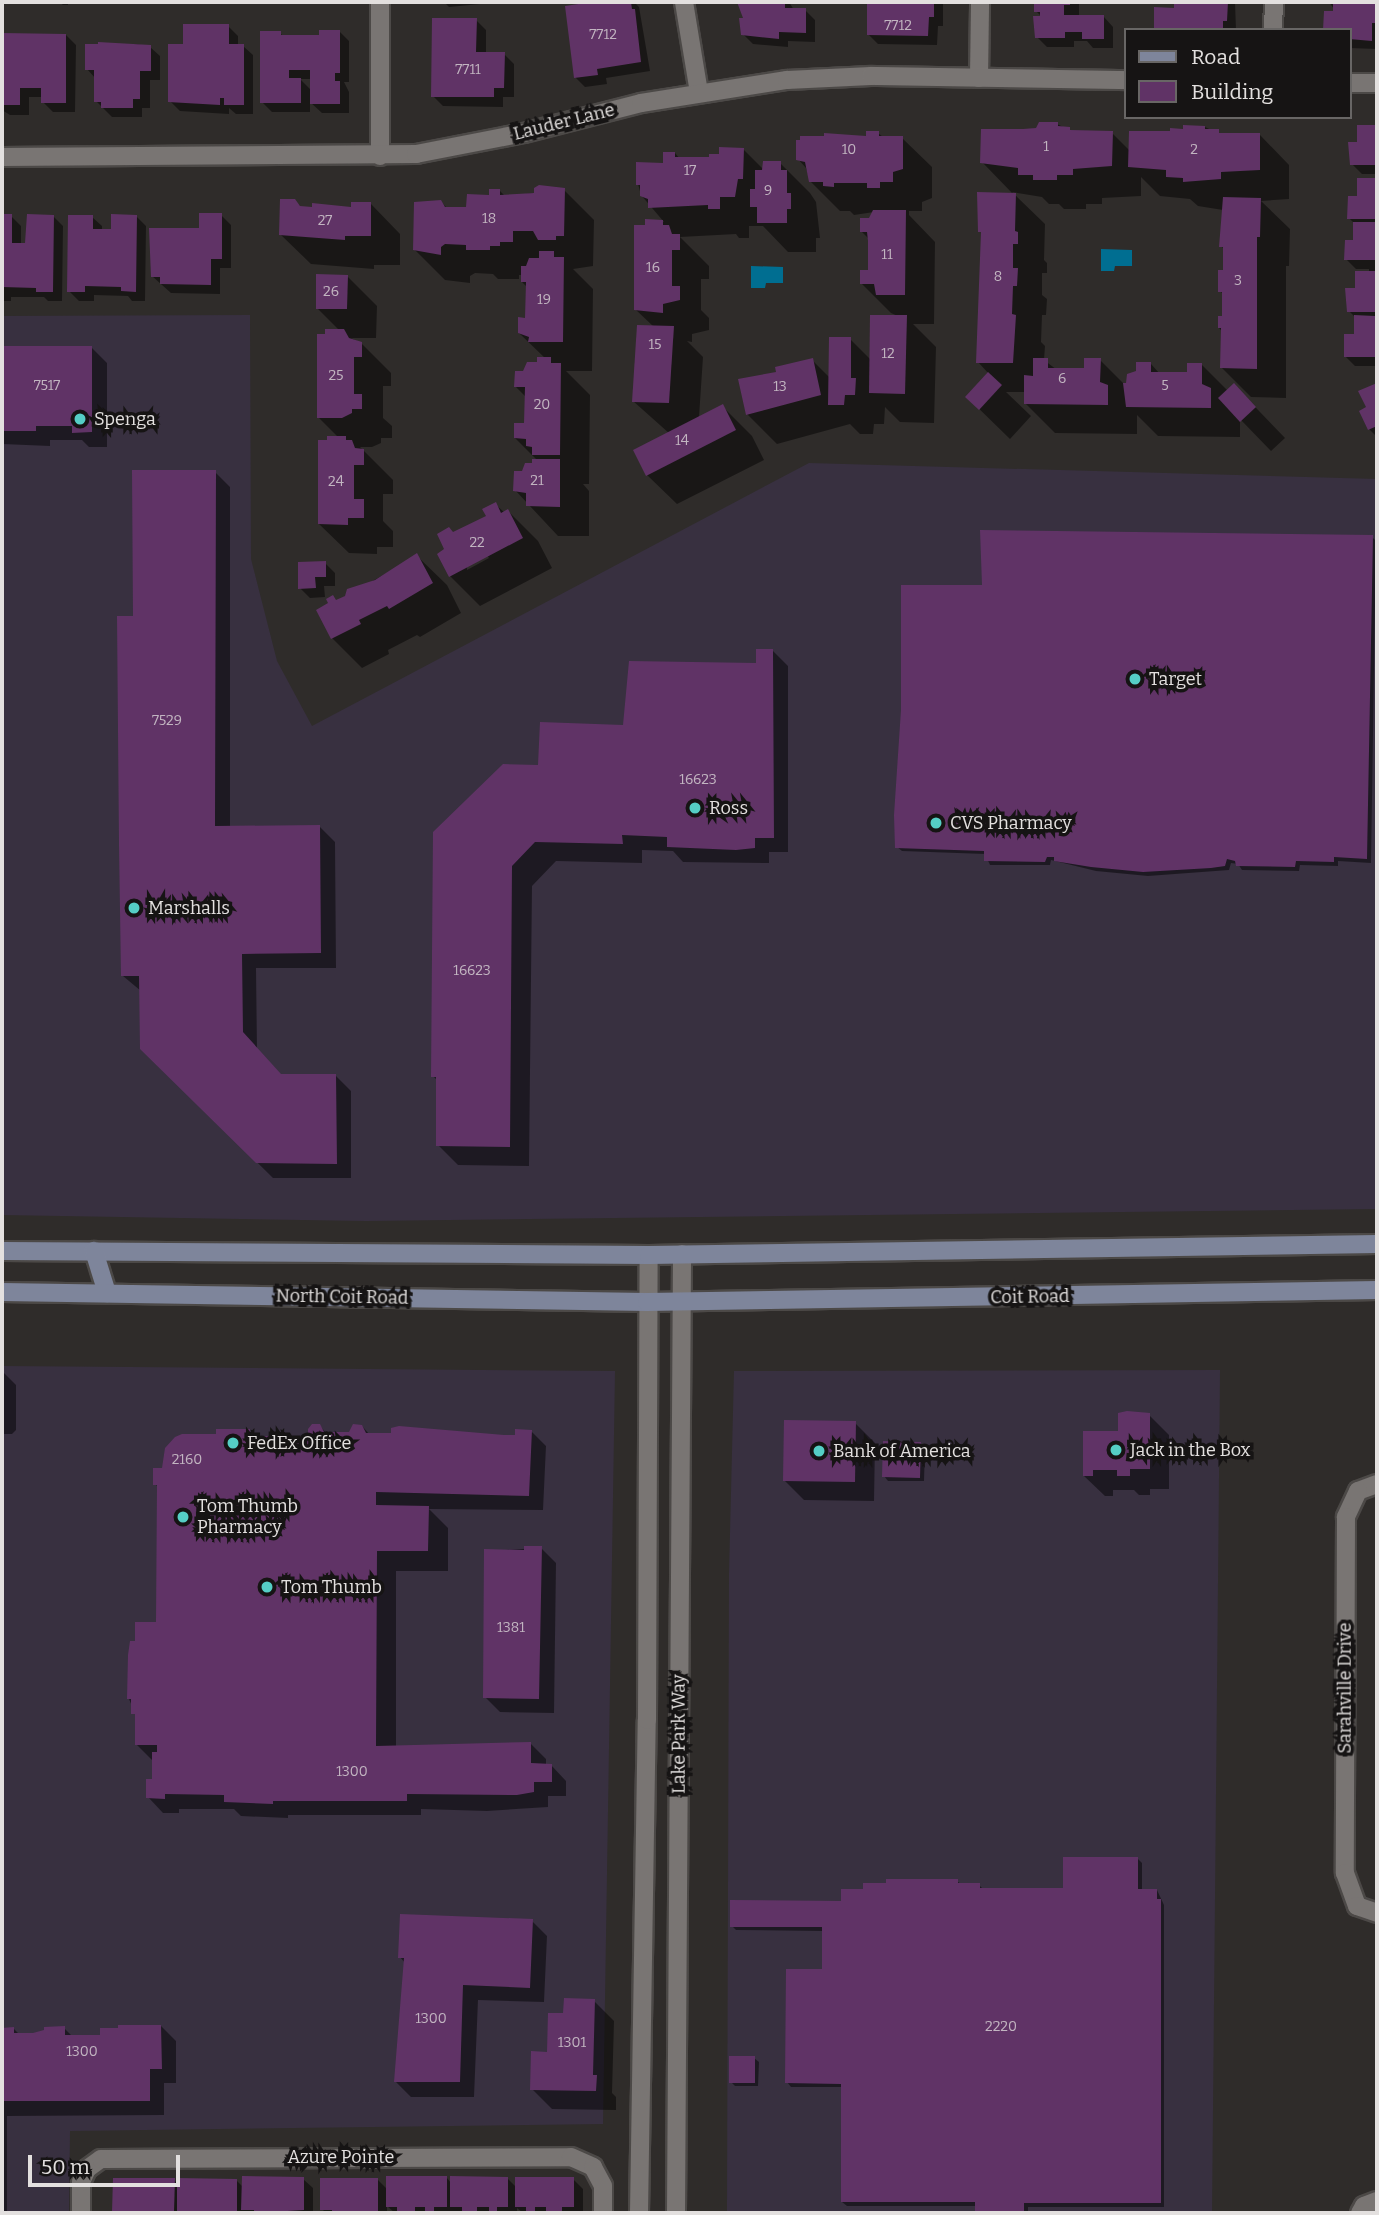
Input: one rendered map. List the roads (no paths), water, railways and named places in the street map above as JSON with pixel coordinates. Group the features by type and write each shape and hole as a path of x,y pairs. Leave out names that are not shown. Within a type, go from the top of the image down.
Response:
{"main road":[{"path":"2,1251 649,1255 1377,1244"},
{"path":"107,1293 114,1250"},
{"path":"94,1251 107,1293"},
{"name":"Coit Road","path":"682,1301 1377,1290"},
{"name":"North Coit Road","path":"2,1292 682,1301"}],"street":[{"path":"380,2 380,156"},
{"path":"684,2 699,93"},
{"path":"979,2 979,78"},
{"path":"1273,28 1274,2"},
{"name":"Lauder Lane","path":"2,157 380,156 470,145 641,103 787,80 835,77 1124,80"},
{"path":"1351,83 1377,83"},
{"name":"Lake Park Way","path":"676,2213 682,1254"},
{"name":"Lake Park Way","path":"639,2213 647,1720 649,1255"},
{"name":"Sarahville Drive","path":"1377,1484 1358,1491 1346,1517 1345,1873 1357,1906 1377,1913"},
{"name":"Azure Pointe","path":"81,2213 81,2182 87,2169 101,2159 571,2157 593,2166 603,2186 603,2213"}],"water":[{"path":"1101,249 1132,250 1132,266 1115,266 1114,271 1101,271"},
{"path":"751,266 783,267 783,283 766,283 765,288 751,288"}],"place":[{"name":"Spenga","path":"80,419"},
{"name":"Target","path":"1135,679"},
{"name":"Ross","path":"695,808"},
{"name":"CVS Pharmacy","path":"936,823"},
{"name":"Marshalls","path":"134,908"},
{"name":"FedEx Office","path":"233,1443"},
{"name":"Jack in the Box","path":"1116,1450"},
{"name":"Bank of America","path":"819,1451"},
{"name":"Tom Thumb Pharmacy","path":"183,1517"},
{"name":"Tom Thumb","path":"267,1587"}]}
